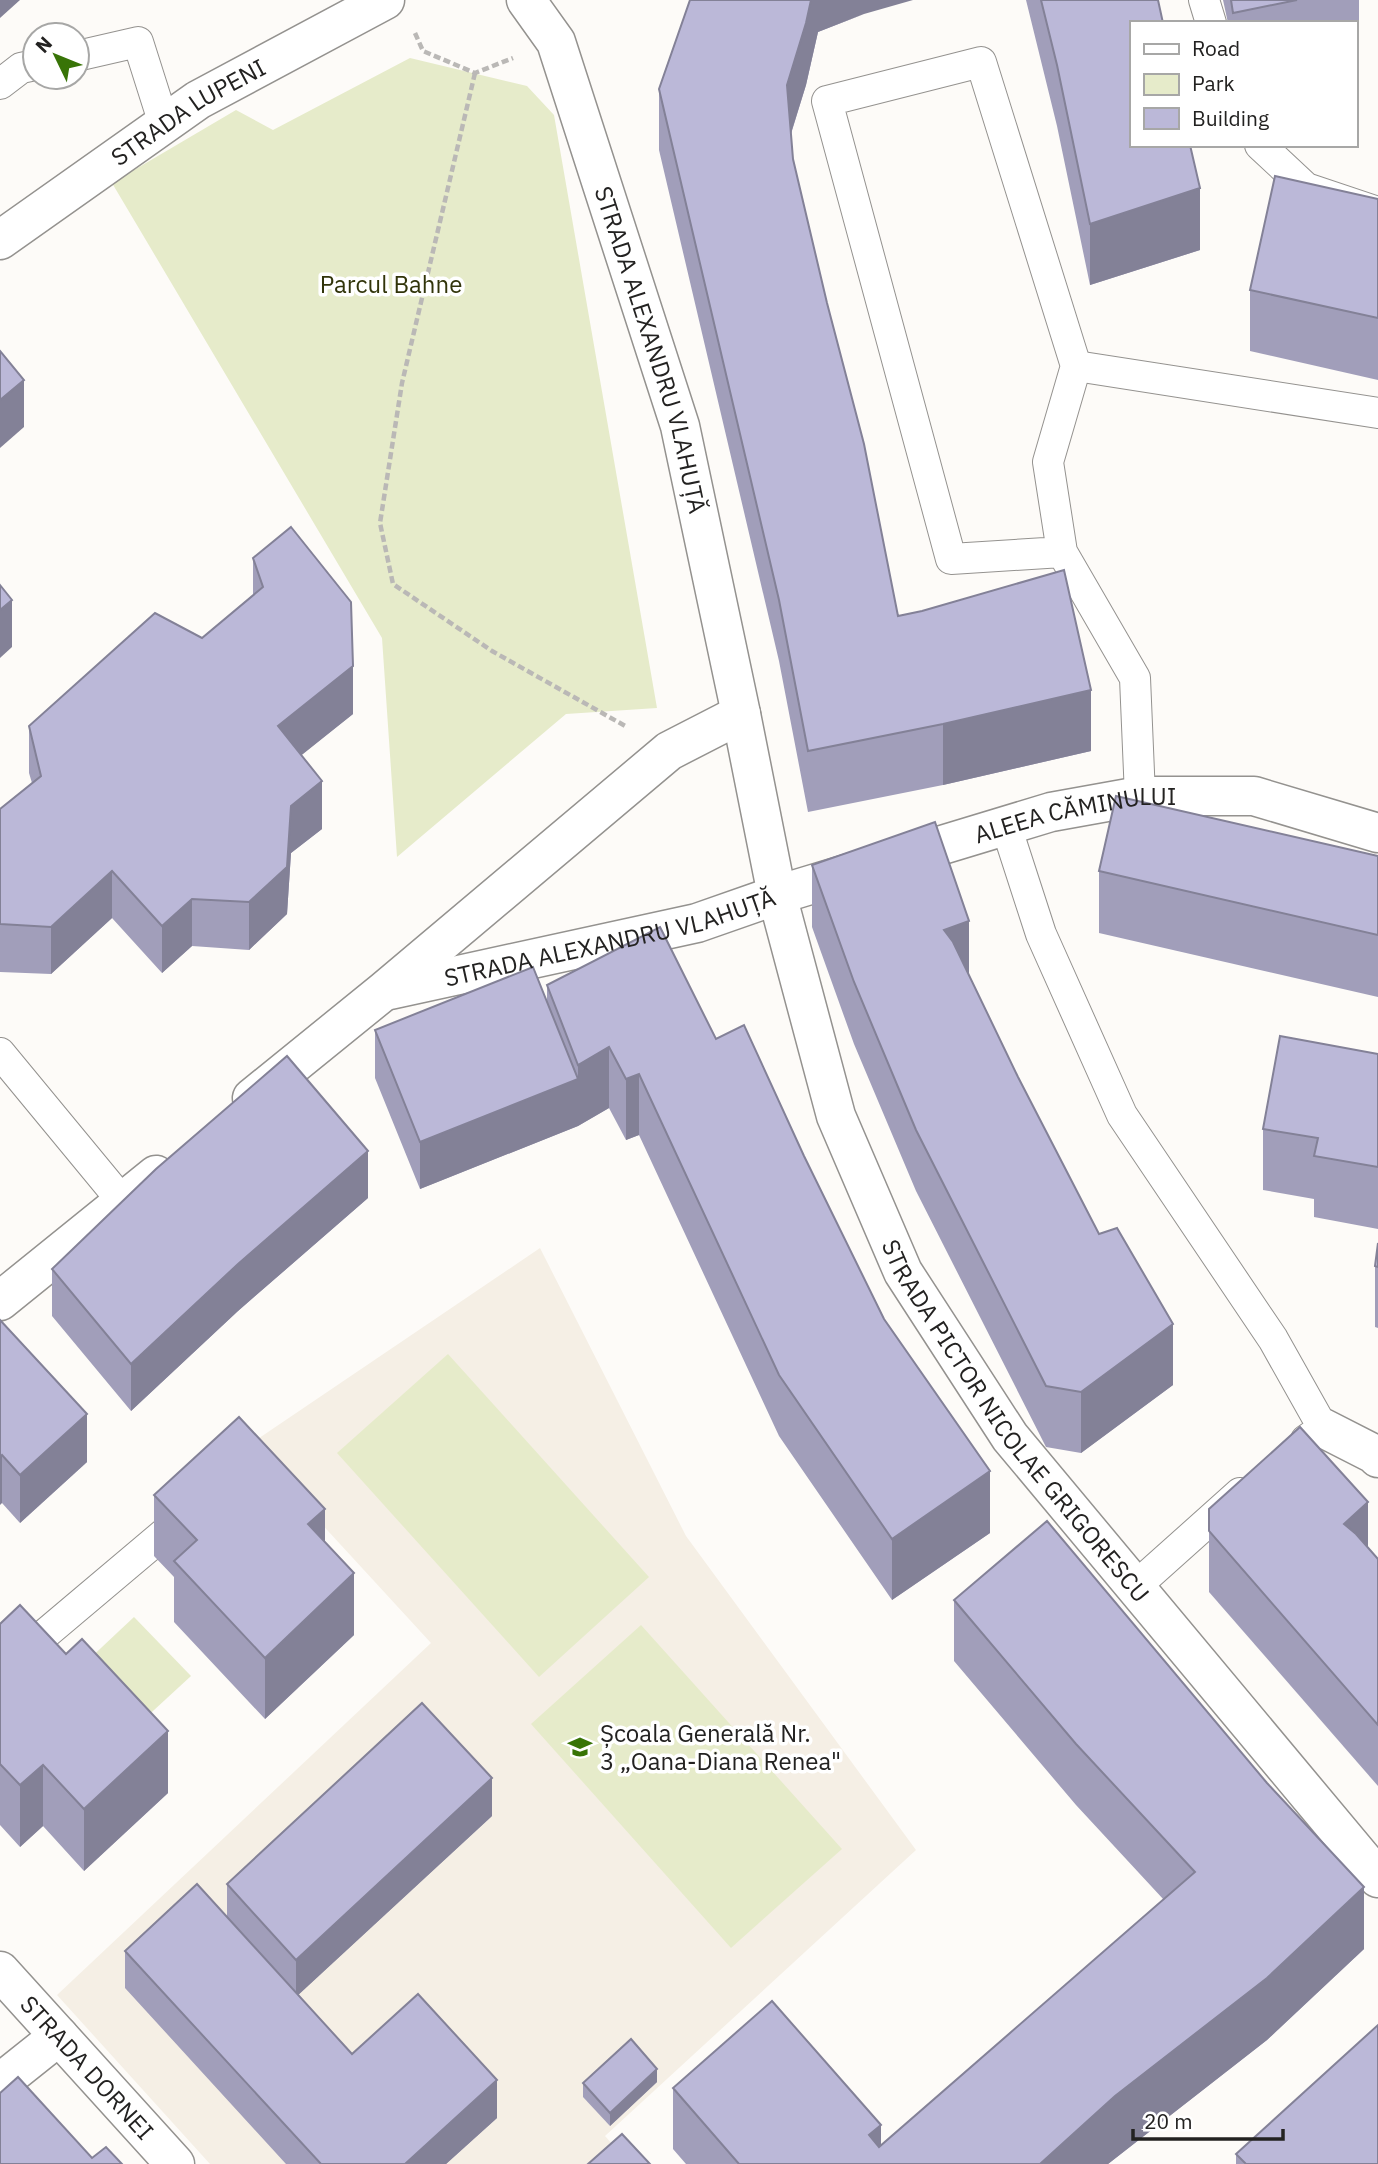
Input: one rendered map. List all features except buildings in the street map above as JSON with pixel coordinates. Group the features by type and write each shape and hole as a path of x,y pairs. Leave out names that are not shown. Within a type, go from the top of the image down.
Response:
{"street":[{"name":"STRADA LUPENI","path":"0,240 198,100 385,0"},
{"name":"STRADA ALEXANDRU VLAHUȚĂ","path":"384,991 698,923 777,895 680,426 556,42 526,0"},
{"name":"STRADA ALEXANDRU VLAHUȚĂ","path":"221,1123 384,991 669,751 741,714"},
{"name":"ALEEA CĂMINULUI","path":"777,895 1051,812 1140,796 1254,796 1378,833"},
{"name":"STRADA PICTOR NICOLAE GRIGORESCU","path":"777,895 836,1116 903,1272 1010,1437 1378,1878"},
{"path":"0,1301 178,1158"},
{"path":"1324,1428 1378,1458"},
{"name":"STRADA DORNEI","path":"0,1971 175,2164"},
{"path":"0,2083 60,2036"}],"lane":[{"path":"1204,0 1210,21"},
{"path":"91,53 138,42 164,124"},
{"path":"1062,552 951,559 827,100 981,62 1076,366 1048,462 1062,552 1135,678 1140,796"},
{"path":"0,84 21,68"},
{"path":"1262,147 1306,188 1378,212"},
{"path":"1076,366 1378,413"},
{"path":"1006,826 1041,934 1122,1115 1273,1339 1324,1428 1272,1465 1136,1586"},
{"path":"0,1053 123,1202"},
{"path":"0,1672 172,1527"}],"path":[{"path":"423,51 475,73 400,396 380,523 393,584 492,652 669,751"}],"shaded area":[{"name":"Școala Generală Nr. 3 „Oana-Diana Renea\"","path":"540,1248 686,1536 916,1850 605,2136 630,2164 210,2164 57,1995 431,1643 249,1445"}],"green space":[{"name":"Parcul Bahne","path":"410,58 527,86 554,115 657,708 566,714 397,857 382,638 112,183 236,110 273,130"},
{"path":"448,1354 649,1577 539,1677 337,1453"},
{"path":"134,1617 191,1676 141,1722 85,1663"},
{"path":"641,1625 842,1849 731,1948 531,1724"}],"place":[{"name":"Școala Generală Nr. 3 „Oana-Diana Renea\"","path":"580,1747"}]}
